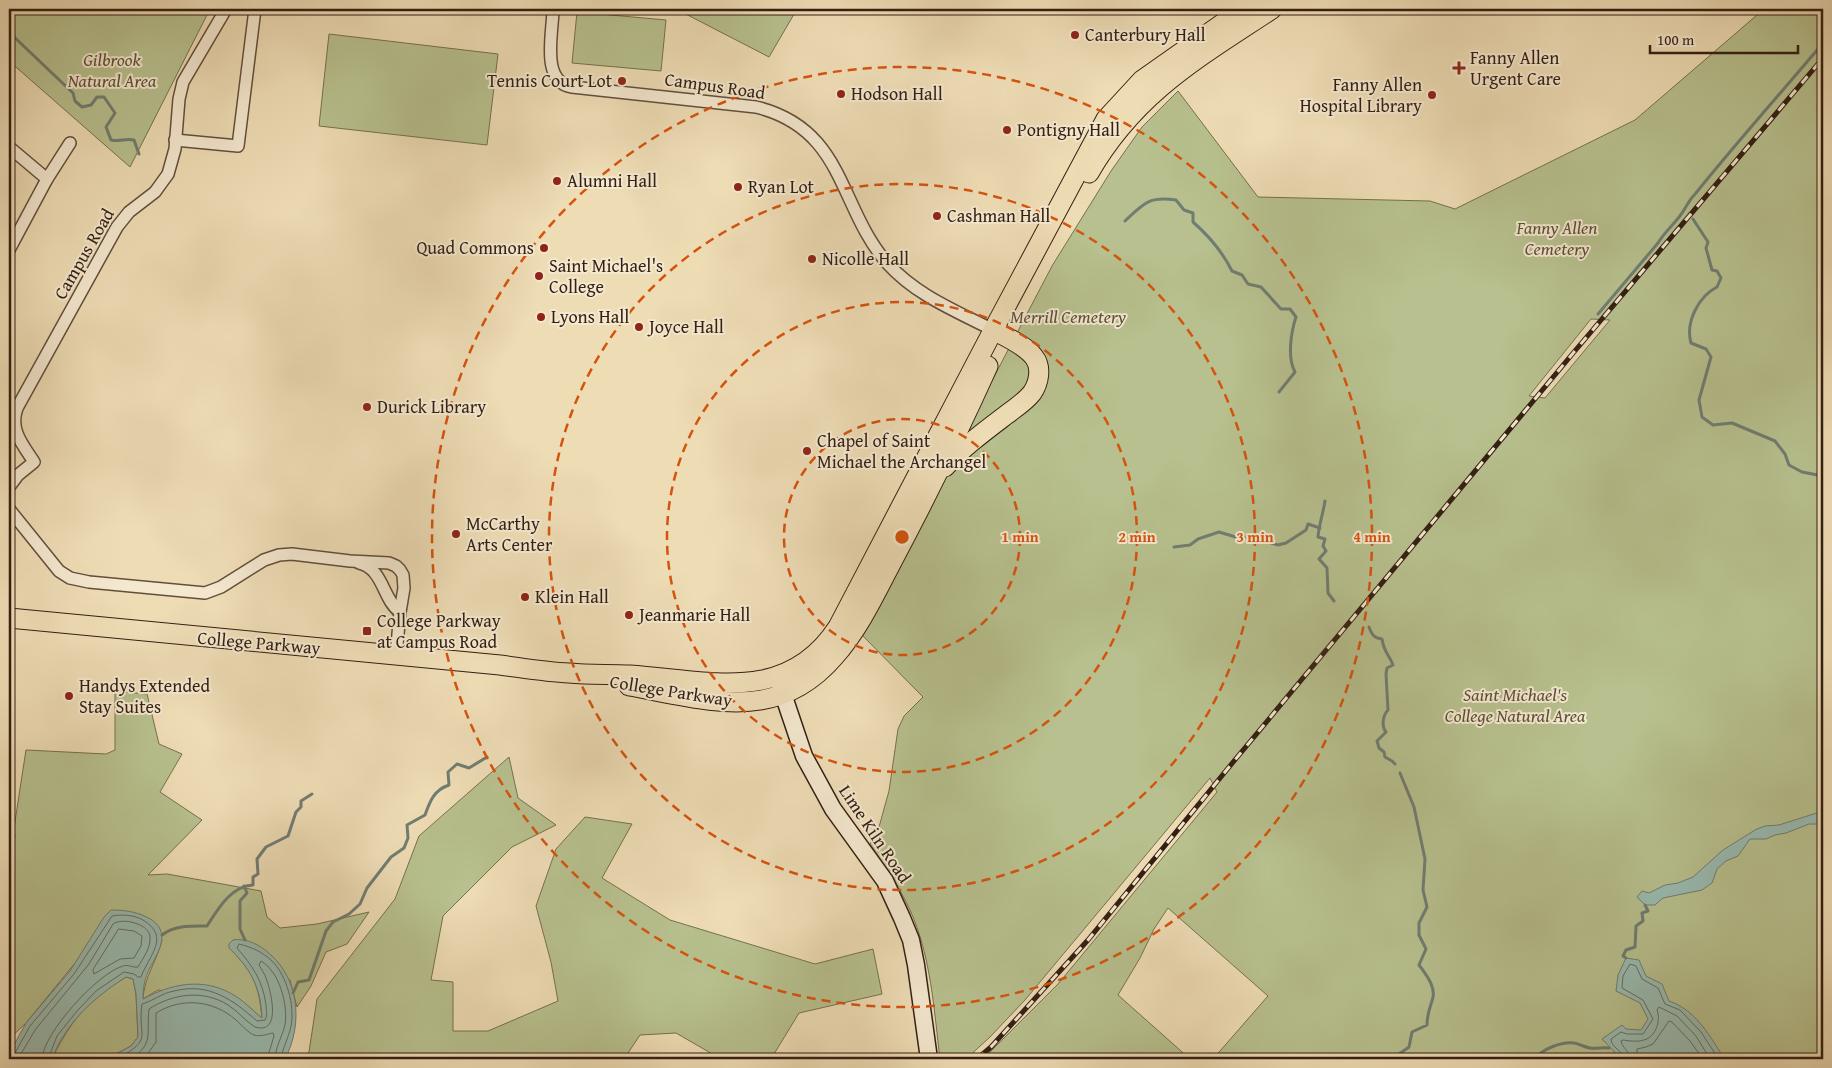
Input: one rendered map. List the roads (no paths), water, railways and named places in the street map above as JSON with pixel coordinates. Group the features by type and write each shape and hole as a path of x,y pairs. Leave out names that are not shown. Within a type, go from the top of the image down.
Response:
{"main road":[{"name":"College Parkway","path":"785,683 831,638 838,627 966,399 1106,119 1142,80 1243,9"},
{"name":"College Parkway","path":"998,332 1088,175 1103,150 1123,123 1169,79 1272,9"},
{"path":"933,482 960,452 1032,393 1039,376 1039,366 1036,358 1030,352 998,332"},
{"name":"College Parkway","path":"9,618 569,674 625,686 716,700 750,702 785,683 821,670 848,640 876,592 933,482 966,399"},
{"path":"966,399 980,416 999,420"},
{"name":"Lime Kiln Road","path":"785,683 804,756 833,809 885,881 902,918 916,965 929,1059"}],"street":[{"name":"Campus Road","path":"9,487 18,475 34,462 16,433 15,421 18,408 117,227 129,212 156,192 165,180 171,168 179,99 183,82 226,9"},
{"path":"175,140 238,146 255,9"},
{"name":"Campus Road","path":"553,9 551,65 556,77 562,84 572,87 756,107 782,116 814,140 828,158 839,176 870,240 894,270 917,290 998,332"},
{"path":"9,250 47,179 70,143"},
{"path":"9,146 47,179"},
{"path":"9,509 58,571 70,578 89,582 205,593 221,588 264,560 279,555 292,554 350,561 384,562 396,566 403,575 404,588 396,656"},
{"path":"350,561 364,564 373,570 382,583 391,603 400,612"}],"water":[{"path":"1823,811 1823,822 1821,824 1809,824 1766,839 1750,839 1738,856 1726,861 1717,869 1712,883 1702,890 1663,898 1655,905 1645,905 1637,897 1642,891 1649,893 1665,885 1678,883 1693,877 1723,850 1755,830 1765,826 1779,825"},
{"path":"111,910 127,911 142,915 152,920 161,932 162,939 148,972 143,999 176,986 198,984 221,989 236,996 262,1018 257,988 249,971 229,948 229,944 233,940 246,940 265,950 276,960 285,973 295,1000 295,1030 285,1059 111,1059 114,1055 131,1046 138,1037 136,994 133,979 126,977 99,996 83,1011 68,1029 52,1059 9,1059 9,1054 26,1023 70,971 104,917"},
{"path":"1626,958 1639,960 1646,976 1662,984 1669,1001 1694,1016 1722,1055 1721,1059 1621,1059 1602,1039 1622,1025 1626,1029 1641,1030 1648,1019 1640,1003 1616,991 1618,975"}],"waterway":[{"path":"9,25 12,25 12,35 73,93 75,101 82,107 91,105 97,97 104,97 115,113 106,127 111,140 134,140 139,154"},
{"path":"1598,314 1678,219 1692,197 1823,43"},
{"path":"1125,221 1142,205 1148,202 1159,199 1176,200 1184,210 1193,213 1193,222 1215,244 1232,271 1242,275 1248,284 1261,287 1281,309 1290,309 1296,317 1291,337 1290,352 1295,372 1279,392"},
{"path":"1693,219 1708,242 1706,248 1712,270 1717,271 1721,278 1717,287 1710,291 1699,303 1690,327 1691,343 1706,349 1711,357 1699,400 1702,417 1713,425 1732,423 1775,441 1785,454 1789,465 1802,472 1823,476"},
{"path":"1325,501 1318,537 1325,539 1323,546 1326,551 1319,559 1327,568 1328,593 1334,601"},
{"path":"1174,547 1190,545 1198,539 1219,532 1239,538 1247,536 1278,545 1286,543 1306,530 1308,524 1320,528"},
{"path":"1369,627 1374,636 1382,639 1393,665 1387,668 1386,674 1388,710 1383,724 1386,732 1377,741 1385,757 1395,764"},
{"path":"293,993 298,982 309,980 326,931 333,922 349,914 360,904 367,888 391,857 404,848 408,838 407,825 425,815 436,793 449,785 448,772 457,764 469,768 487,757"},
{"path":"1392,1059 1409,1047 1412,1032 1427,1025 1433,996 1430,982 1419,965 1426,949 1419,935 1419,923 1427,907 1423,890 1425,859 1414,807 1400,773"},
{"path":"162,935 172,929 189,926 207,926 232,894 238,889 253,885 253,877 258,874 257,859 266,847 288,836 296,812 301,807 301,801 312,794"},
{"path":"244,886 247,893 240,901 240,929 245,940"},
{"path":"1626,958 1623,956 1626,950 1635,947 1636,926 1643,921 1642,913 1648,911 1645,905"},
{"path":"1536,1059 1547,1049 1564,1043 1574,1043 1588,1048 1609,1048"}],"railway":[{"path":"977,1059 991,1047 1088,940 1234,761 1574,352 1823,58"}],"place":[{"name":"Canterbury Hall","path":"1075,35"},
{"name":"Fanny Allen Urgent Care","path":"1459,68"},
{"name":"Tennis Court Lot","path":"622,81"},
{"name":"Hodson Hall","path":"841,94"},
{"name":"Fanny Allen Hospital Library","path":"1432,95"},
{"name":"Pontigny Hall","path":"1007,130"},
{"name":"Alumni Hall","path":"557,181"},
{"name":"Ryan Lot","path":"738,187"},
{"name":"Cashman Hall","path":"937,216"},
{"name":"Quad Commons","path":"544,248"},
{"name":"Nicolle Hall","path":"812,259"},
{"name":"Saint Michael's College","path":"539,276"},
{"name":"Lyons Hall","path":"541,317"},
{"name":"Joyce Hall","path":"639,327"},
{"name":"Durick Library","path":"367,407"},
{"name":"Chapel of Saint Michael the Archangel","path":"807,451"},
{"name":"McCarthy Arts Center","path":"456,534"},
{"name":"Klein Hall","path":"525,597"},
{"name":"Jeanmarie Hall","path":"629,615"},
{"name":"College Parkway at Campus Road","path":"367,631"},
{"name":"Handys Extended Stay Suites","path":"69,696"}],"park label":[{"name":"Gilbrook Natural Area","path":"112,70"},
{"name":"Fanny Allen Cemetery","path":"1557,238"},
{"name":"Merrill Cemetery","path":"1068,317"},
{"name":"Saint Michael's College Natural Area","path":"1515,705"}]}
